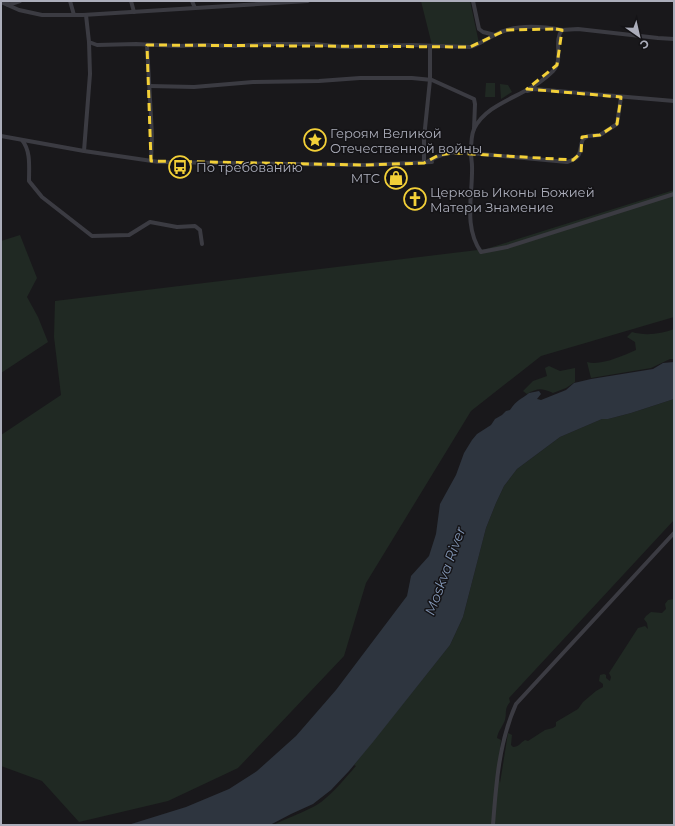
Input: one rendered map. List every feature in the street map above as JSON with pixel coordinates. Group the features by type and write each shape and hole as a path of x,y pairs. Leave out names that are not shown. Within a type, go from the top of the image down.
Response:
{"street":[{"path":"7,3 20,1"},
{"path":"70,1 74,15"},
{"path":"131,1 134,12"},
{"path":"192,1 195,8"},
{"path":"1,2 7,3 29,13 42,15 86,15 252,3 308,1"},
{"path":"473,1 479,29 483,32 495,34"},
{"path":"84,151 90,74 86,15"},
{"path":"89,42 96,45 236,46 266,44 315,44 344,47 470,47 475,46 495,34 518,28 536,27 562,30 578,29 674,39"},
{"path":"524,92 555,68 558,60 559,34 562,30"},
{"path":"147,45 152,135 151,161"},
{"path":"424,163 424,138 430,80 430,46"},
{"path":"150,86 194,87 253,82 308,82 360,78 412,78 430,80 474,99 474,129 471,142 472,166 470,222 476,245 481,252 507,247 674,194"},
{"path":"474,129 496,106 524,92 534,89 674,101"},
{"path":"424,163 439,155 461,151 567,162 573,160 581,153 583,139 588,136 600,135 617,124 621,97"},
{"path":"1,136 84,151 159,162 365,166 432,162"},
{"path":"22,139 28,149 30,165 29,181 42,197 92,236 129,235 150,222 177,226 195,226 200,230 202,244"},
{"path":"493,825 496,788 504,739 507,724 516,704 674,534"}],"highlighted area":[{"path":"556,29 562,30 557,65 527,89 621,97 617,124 600,135 582,137 581,153 573,160 454,153 439,155 424,163 365,165 151,161 147,45 470,47 506,30"}],"shaded area":[{"path":"421,1 470,1 479,43 465,46 432,45"},
{"path":"486,83 495,83 495,97 485,97"},
{"path":"500,84 508,85 512,92 501,99"},
{"path":"674,190 674,317 541,356 471,411 366,583 344,656 238,768 168,801 79,822 42,781 1,766 1,435 61,395 54,337 55,301 486,249"},
{"path":"20,235 37,278 27,297 38,317 48,342 1,373 1,241"},
{"path":"674,329 674,359 670,359 651,368 591,378 587,362 605,362 636,350 635,342 627,337 632,332 653,334"},
{"path":"549,366 560,371 575,368 575,382 566,388 553,393 545,390 537,390 527,394 523,391 533,381 547,376 545,368"},
{"path":"674,399 674,520 509,698 510,702 506,709 505,720 497,738 501,740 498,767 500,783 508,733 512,735 511,745 513,747 517,746 525,740 528,741 545,730 553,728 556,726 556,722 578,709 583,702 603,687 603,684 599,681 600,675 606,675 606,678 610,681 611,677 609,673 638,628 645,626 648,629 647,623 644,619 646,616 651,612 662,613 666,609 665,604 668,600 674,599 674,825 273,825 319,804 336,788 356,766 354,765 450,645 463,617 486,528 504,486 517,469 560,437 602,419 608,419 631,413"}],"water":[{"name":"Moskva River","path":"674,362 674,399 631,413 608,419 602,419 560,437 517,469 504,486 486,528 463,617 450,645 373,742 331,790 313,804 270,825 128,825 186,807 229,789 257,771 296,736 336,690 407,596 411,576 429,556 436,534 440,504 456,475 464,453 477,434 491,425 495,419 506,411 510,410 512,406 529,393 539,391 541,394 537,399 541,400 566,390 574,383 653,369 663,363"}],"place":[{"name":"Героям Великой Отечественной войны","path":"315,140"},
{"name":"По требованию","path":"180,167"},
{"name":"МТС","path":"396,178"},
{"name":"Церковь Иконы Божией Матери Знамение","path":"415,199"}]}
